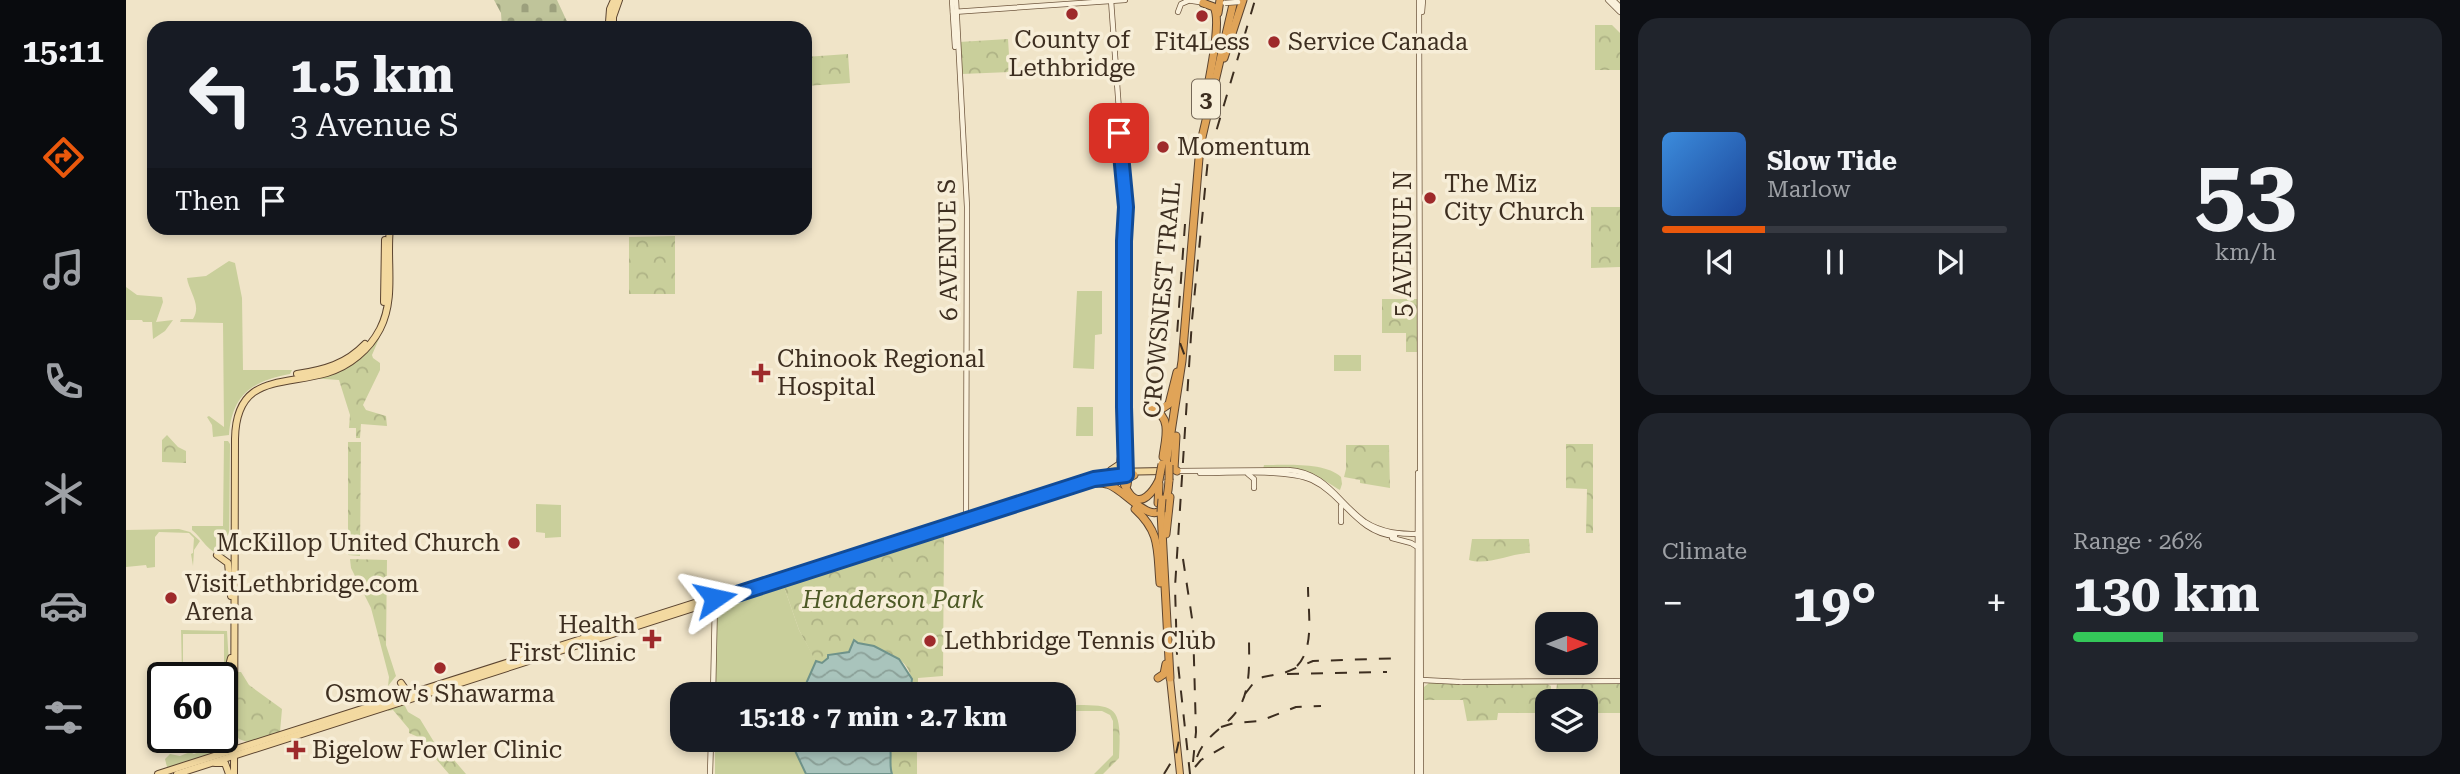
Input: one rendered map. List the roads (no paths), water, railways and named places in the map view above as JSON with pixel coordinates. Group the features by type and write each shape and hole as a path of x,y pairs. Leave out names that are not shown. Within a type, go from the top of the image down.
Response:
{"highway":[{"path":"1216,21 1235,1"},
{"name":"CROWSNEST TRAIL","path":"1193,199 1200,146 1235,1"},
{"name":"CROWSNEST TRAIL","path":"1167,471 1186,316 1196,145 1204,106 1235,1"},
{"path":"1203,3 1216,8 1204,106"},
{"name":"CROWSNEST TRAIL","path":"1178,774 1163,675 1166,664 1160,501 1177,407 1193,211"},
{"path":"1164,598 1166,422 1162,414 1151,407 1163,408 1169,404 1180,361"},
{"path":"1125,474 1128,478 1127,489 1132,497 1144,499 1152,494 1167,471 1174,469 1172,463 1180,361"},
{"path":"1052,493 1095,484 1110,485 1141,509 1152,512 1159,510 1166,502 1167,471"},
{"path":"1110,485 1152,528 1156,538 1164,598"},
{"name":"CROWSNEST TRAIL","path":"1164,598 1165,678"}],"main road":[{"path":"611,21 610,9 616,0"},
{"name":"6 AVENUE S","path":"954,0 967,207 966,519"},
{"path":"955,12 1125,0"},
{"path":"1178,12 1182,2 1188,0 1203,3 1235,1"},
{"name":"5 AVENUE N","path":"1419,774 1417,548 1420,466 1420,0"},
{"path":"1611,0 1620,7"},
{"path":"1611,0 1620,12"},
{"path":"1111,1 1122,167 1125,474"},
{"path":"231,662 231,439 234,413 243,397 258,384 276,377 333,367 358,352 380,319 384,302 388,235"},
{"path":"235,662 235,439 238,415 246,400 261,387 277,381 332,372 352,361 372,343 382,324 388,303 388,235"},
{"path":"592,638 628,623 966,519 1119,466 1124,407"},
{"path":"1122,449 1125,474"},
{"name":"5 AVENUE N","path":"1419,680 1422,668 1416,520 1420,466"},
{"path":"1167,471 1287,474 1305,477 1323,486 1367,523 1391,533 1418,536"},
{"path":"1097,474 1297,471 1317,478 1335,492 1342,490 1341,522 1349,517 1358,520 1381,534 1411,542 1417,548"},
{"path":"238,750 387,699 682,612 751,583 1094,479 1125,474"},
{"path":"1247,474 1254,479 1254,488"},
{"path":"1340,500 1358,520"},
{"path":"1407,534 1413,530 1416,520"},
{"path":"1381,534 1418,536"},
{"path":"217,555 228,564 230,596"},
{"path":"712,682 713,598"},
{"path":"500,667 507,674 511,666 536,655"},
{"path":"230,662 231,658"},
{"path":"1422,668 1425,675 1447,681"},
{"path":"238,739 243,742 268,739 353,717 460,682 479,673"},
{"path":"1419,680 1620,681"},
{"path":"401,683 406,690 419,690"},
{"path":"353,717 355,713 387,699"},
{"path":"233,774 241,755 268,739"},
{"path":"712,752 712,774"},
{"path":"177,774 218,753"},
{"path":"158,774 230,753"},
{"path":"188,770 196,764 230,753"},
{"path":"233,753 233,774"},
{"path":"205,761 222,762 233,774"}],"water":[{"path":"854,640 874,646 899,659 912,682 807,682 816,661 822,663 828,655 849,652"},
{"path":"796,752 890,752 892,774 806,774"}],"railway":[{"path":"1190,774 1177,655 1175,587 1192,320 1208,159 1255,0"},
{"path":"1185,224 1177,335 1186,359"},
{"path":"1183,559 1193,625 1196,732 1193,762"},
{"path":"1297,666 1303,658 1308,639 1308,587"},
{"path":"1197,757 1212,735 1232,717 1243,699 1248,679 1249,638"},
{"path":"1245,694 1255,681 1263,677 1284,673 1313,661 1402,658"},
{"path":"1287,674 1387,672"},
{"path":"1221,727 1260,721 1296,707 1321,706"},
{"path":"1164,774 1176,754 1180,736"},
{"path":"1195,767 1201,760 1229,744"}],"place":[{"name":"County of Lethbridge","path":"1072,14"},
{"name":"Fit4Less","path":"1202,16"},
{"name":"Service Canada","path":"1274,42"},
{"name":"Momentum","path":"1163,147"},
{"name":"The Miz City Church","path":"1430,198"},
{"name":"Chinook Regional Hospital","path":"761,373"},
{"name":"McKillop United Church","path":"514,543"},
{"name":"VisitLethbridge.com Arena","path":"171,598"},
{"name":"Health First Clinic","path":"652,639"},
{"name":"Lethbridge Tennis Club","path":"930,641"},
{"name":"Osmow's Shawarma","path":"440,668"},
{"name":"Bigelow Fowler Clinic","path":"296,750"}],"park label":[{"name":"Henderson Park","path":"893,600"}]}
